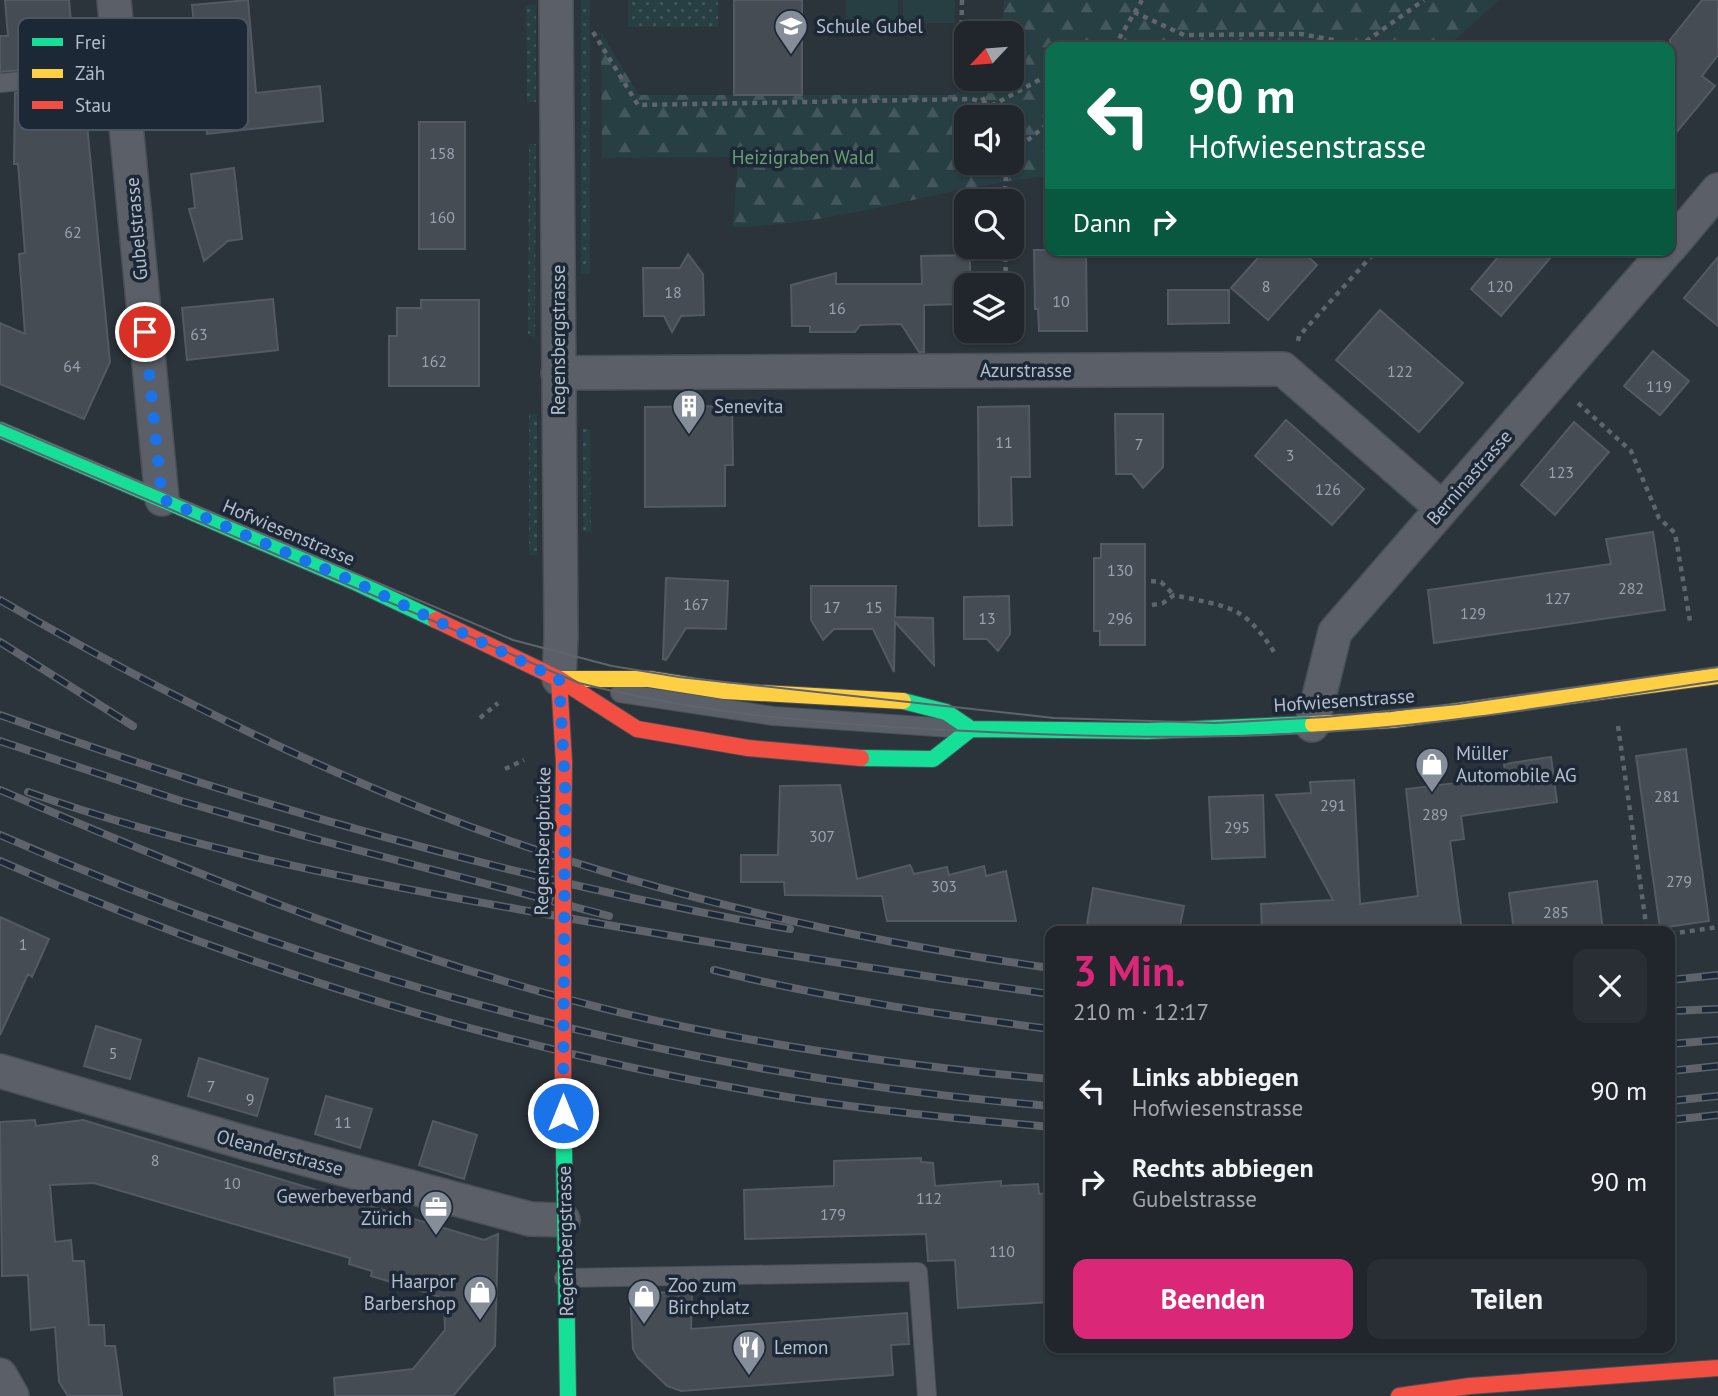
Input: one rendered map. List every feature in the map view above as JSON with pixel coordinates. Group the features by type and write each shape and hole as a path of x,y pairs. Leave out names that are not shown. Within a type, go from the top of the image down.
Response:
{"street":[{"name":"Gubelstrasse","path":"114,0 116,18"},
{"name":"Regensbergstrasse","path":"556,0 561,636 559,679"},
{"name":"Gubelstrasse","path":"127,130 162,499"},
{"name":"Berninastrasse","path":"1675,241 1718,190"},
{"name":"Berninastrasse","path":"1312,725 1335,632 1662,256"},
{"name":"Azurstrasse","path":"558,373 1283,369 1442,508"},
{"name":"Hofwiesenstrasse","path":"0,429 357,583 559,679 637,729 748,748 832,758 933,759 971,729"},
{"name":"Hofwiesenstrasse","path":"559,679 649,679 725,691 910,701 946,712 971,729 1148,731 1392,720 1718,676"},
{"name":"Regensbergbrücke","path":"559,679 564,762 563,1087"},
{"name":"Oleanderstrasse","path":"0,1071 246,1143 530,1219 563,1220"},
{"name":"Regensbergstrasse","path":"563,1087 563,1220 568,1396"},
{"path":"1399,1396 1470,1386 1718,1368"},
{"path":"0,1375 12,1396"}],"lane":[{"path":"0,83 18,81"},
{"name":"Hofwiesenstrasse","path":"559,679 644,699 774,716 971,729"},
{"path":"564,1278 918,1272 927,1396"},
{"path":"1605,1377 1607,1396"}],"path":[{"path":"962,0 962,21"},
{"path":"1117,42 1142,0"},
{"path":"1365,42 1424,0"},
{"path":"1134,12 1184,35 1267,32 1301,34 1338,42"},
{"path":"593,32 638,105 972,99 993,105 1045,77"},
{"path":"980,91 985,102"},
{"path":"1024,143 1045,126"},
{"path":"1297,346 1299,337 1372,256"},
{"path":"1576,401 1631,452 1659,517 1675,533 1690,621"},
{"path":"1151,581 1161,582 1174,595 1237,610 1258,626 1276,654"},
{"path":"1152,605 1163,603 1174,595"},
{"path":"480,718 498,703"},
{"path":"1618,725 1646,926"},
{"path":"505,769 524,760"},
{"path":"1675,933 1718,927"}],"green space":[{"path":"581,0 590,0 590,274 581,274"},
{"path":"628,0 718,0 718,27 628,27"},
{"path":"846,0 898,0 898,23 846,23"},
{"path":"903,0 955,0 954,23 903,23"},
{"name":"Heizigraben Wald","path":"1004,0 1499,0 1453,42 1045,42 1045,177 954,189 954,192 812,220 733,227 738,157 602,158 601,32 639,95 953,95 960,91 1024,91 1024,21 1002,21"},
{"path":"526,5 536,5 536,102 527,102"},
{"path":"529,144 536,144 535,339 528,334"},
{"path":"529,414 537,414 537,555 529,555"},
{"path":"583,429 590,429 591,532 583,532"}],"building":[{"path":"5,0 69,0 71,18 18,18 18,70 0,72 0,36 8,36"},
{"path":"248,0 256,93 320,86 323,121 248,129 248,18 193,18 192,5"},
{"path":"734,0 802,0 802,95 734,95"},
{"path":"1702,0 1718,0 1718,55 1702,76 1715,86 1675,134 1675,42 1670,40"},
{"path":"15,93 18,93 18,130 88,130 110,362 84,419 0,384 0,323 25,334 19,254 25,253 18,164 14,164"},
{"path":"419,122 465,122 465,249 419,249"},
{"path":"207,130 243,130 207,134"},
{"path":"234,168 242,239 228,241 204,261 189,209 195,208 191,174"},
{"path":"1034,250 1045,250 1045,256 1086,256 1087,331 1039,331 1038,309 1035,309"},
{"path":"688,254 703,274 704,315 681,316 672,332 664,316 644,316 643,268 680,268"},
{"path":"954,255 954,259 970,259 970,273 954,273 954,304 924,305 924,352 919,352 901,324 860,325 855,332 810,332 810,326 792,326 791,285 836,273 836,284 922,284 921,256"},
{"path":"1260,256 1307,256 1317,265 1268,320 1231,288"},
{"path":"1499,256 1552,256 1501,316 1471,289"},
{"path":"1718,257 1718,326 1684,298"},
{"path":"1168,290 1229,290 1229,323 1168,324"},
{"path":"273,299 278,350 187,360 182,308"},
{"path":"421,300 479,300 479,386 389,386 389,336 397,336 397,308 421,308"},
{"path":"1380,310 1463,383 1419,432 1336,360"},
{"path":"1653,351 1689,381 1660,415 1624,386"},
{"name":"Senevita","path":"732,406 733,465 725,465 725,506 645,507 645,407"},
{"path":"1029,406 1030,477 1011,477 1012,525 979,526 978,407"},
{"path":"1115,414 1163,414 1163,467 1143,488 1132,474 1116,474"},
{"path":"1286,420 1364,489 1332,525 1255,456"},
{"path":"1574,422 1609,452 1555,515 1521,485"},
{"path":"1653,532 1665,610 1434,643 1428,590 1611,564 1606,539"},
{"path":"1101,544 1145,544 1145,645 1100,645 1100,631 1094,631 1094,558 1101,558"},
{"path":"666,578 728,581 726,629 686,628 666,660 663,659"},
{"path":"811,586 896,586 895,617 933,618 934,665 895,622 894,672 873,629 834,629 823,640 811,620"},
{"path":"1009,596 1010,634 998,651 987,639 964,639 964,597"},
{"path":"1686,749 1709,921 1660,926 1636,756"},
{"path":"1551,757 1557,802 1461,816 1464,839 1450,841 1461,926 1262,926 1261,904 1333,900 1276,795 1311,793 1310,782 1354,780 1360,904 1418,896 1406,789 1506,777 1504,764"},
{"path":"840,785 857,879 910,865 914,874 947,867 949,875 984,866 986,876 1006,871 1016,921 887,921 882,896 785,895 784,882 741,882 741,855 778,855 780,786"},
{"path":"1263,795 1265,857 1212,859 1209,797"},
{"path":"1597,881 1602,926 1513,926 1509,893"},
{"path":"1093,888 1184,906 1180,926 1087,924"},
{"path":"0,917 49,939 32,977 28,974 0,1035"},
{"path":"96,1026 141,1040 130,1079 84,1066"},
{"path":"199,1058 268,1079 257,1116 188,1096"},
{"path":"326,1096 372,1109 360,1148 315,1134"},
{"path":"35,1120 36,1126 83,1120 484,1240 498,1234 495,1346 453,1396 335,1396 334,1378 413,1369 445,1330 444,1298 371,1276 372,1271 349,1264 350,1258 94,1183 50,1185 55,1242 71,1240 73,1261 84,1261 89,1325 104,1325 105,1346 115,1346 122,1396 68,1396 59,1382 55,1327 31,1330 28,1275 2,1276 0,1122"},
{"path":"433,1121 477,1135 464,1179 419,1165"},
{"path":"921,1158 921,1162 933,1163 935,1186 1001,1181 1001,1186 1038,1184 1039,1194 1045,1193 1045,1302 958,1308 955,1260 928,1261 926,1234 745,1239 744,1190 834,1186 834,1161"},
{"path":"692,1292 691,1329 907,1313 909,1344 891,1345 893,1375 681,1391 667,1386 638,1358 633,1349 630,1293"}],"tram line":[{"path":"0,423 513,640 612,666 679,677 1054,718 1215,723 1325,717 1458,704 1718,667"},
{"path":"0,437 579,683 723,711 820,722 967,731 1101,736 1235,736 1324,732 1423,723 1718,681"}],"railway":[{"path":"0,600 157,686 264,739 373,788 504,839 580,864 735,908 892,942 1045,967"},
{"path":"0,642 133,726"},
{"path":"0,715 194,780 391,838 590,888 790,929"},
{"path":"0,741 181,801 609,916"},
{"path":"0,790 158,857 318,919 399,948 564,998 648,1019 797,1048 949,1069 1045,1079"},
{"path":"28,792 148,830 209,846 393,886 716,943 1045,993"},
{"path":"0,835 253,935 383,977 514,1014 646,1046 780,1072 914,1092 1045,1105"},
{"path":"0,861 91,900 277,969 467,1027 563,1052 660,1074 793,1098 1045,1126"},
{"path":"714,970 839,997 1045,1028"},
{"path":"1675,979 1718,975"},
{"path":"1675,1011 1718,1009"},
{"path":"1675,1044 1718,1040"},
{"path":"1675,1070 1718,1066"},
{"path":"1675,1100 1718,1096"},
{"path":"1675,1119 1718,1115"}],"traffic: fast":[{"path":"0,430 357,583 436,620"},
{"path":"903,701 946,712 971,729 1148,731 1313,724"},
{"path":"861,758 933,759 971,729"},
{"path":"563,1087 568,1396"}],"traffic: slow":[{"path":"1313,724 1392,720 1718,676"},
{"path":"559,679 649,679 725,691 903,701"}],"traffic: jam":[{"path":"436,620 559,679 637,729 748,748 861,758"},
{"path":"559,679 564,762 563,836"},
{"path":"563,836 563,1087"},
{"path":"1399,1396 1470,1386 1718,1368"}],"place":[{"name":"Schule Gubel","path":"791,56"},
{"name":"Senevita","path":"689,436"},
{"name":"Müller Automobile AG","path":"1432,794"},
{"name":"Gewerbeverband Zürich","path":"436,1237"},
{"name":"Haarpor Barbershop","path":"480,1322"},
{"name":"Zoo zum Birchplatz","path":"644,1326"},
{"name":"Lemon","path":"749,1377"}],"route":[{"path":"145,332 162,499 357,583 559,679 565,784 562,921 563,1113"}]}
